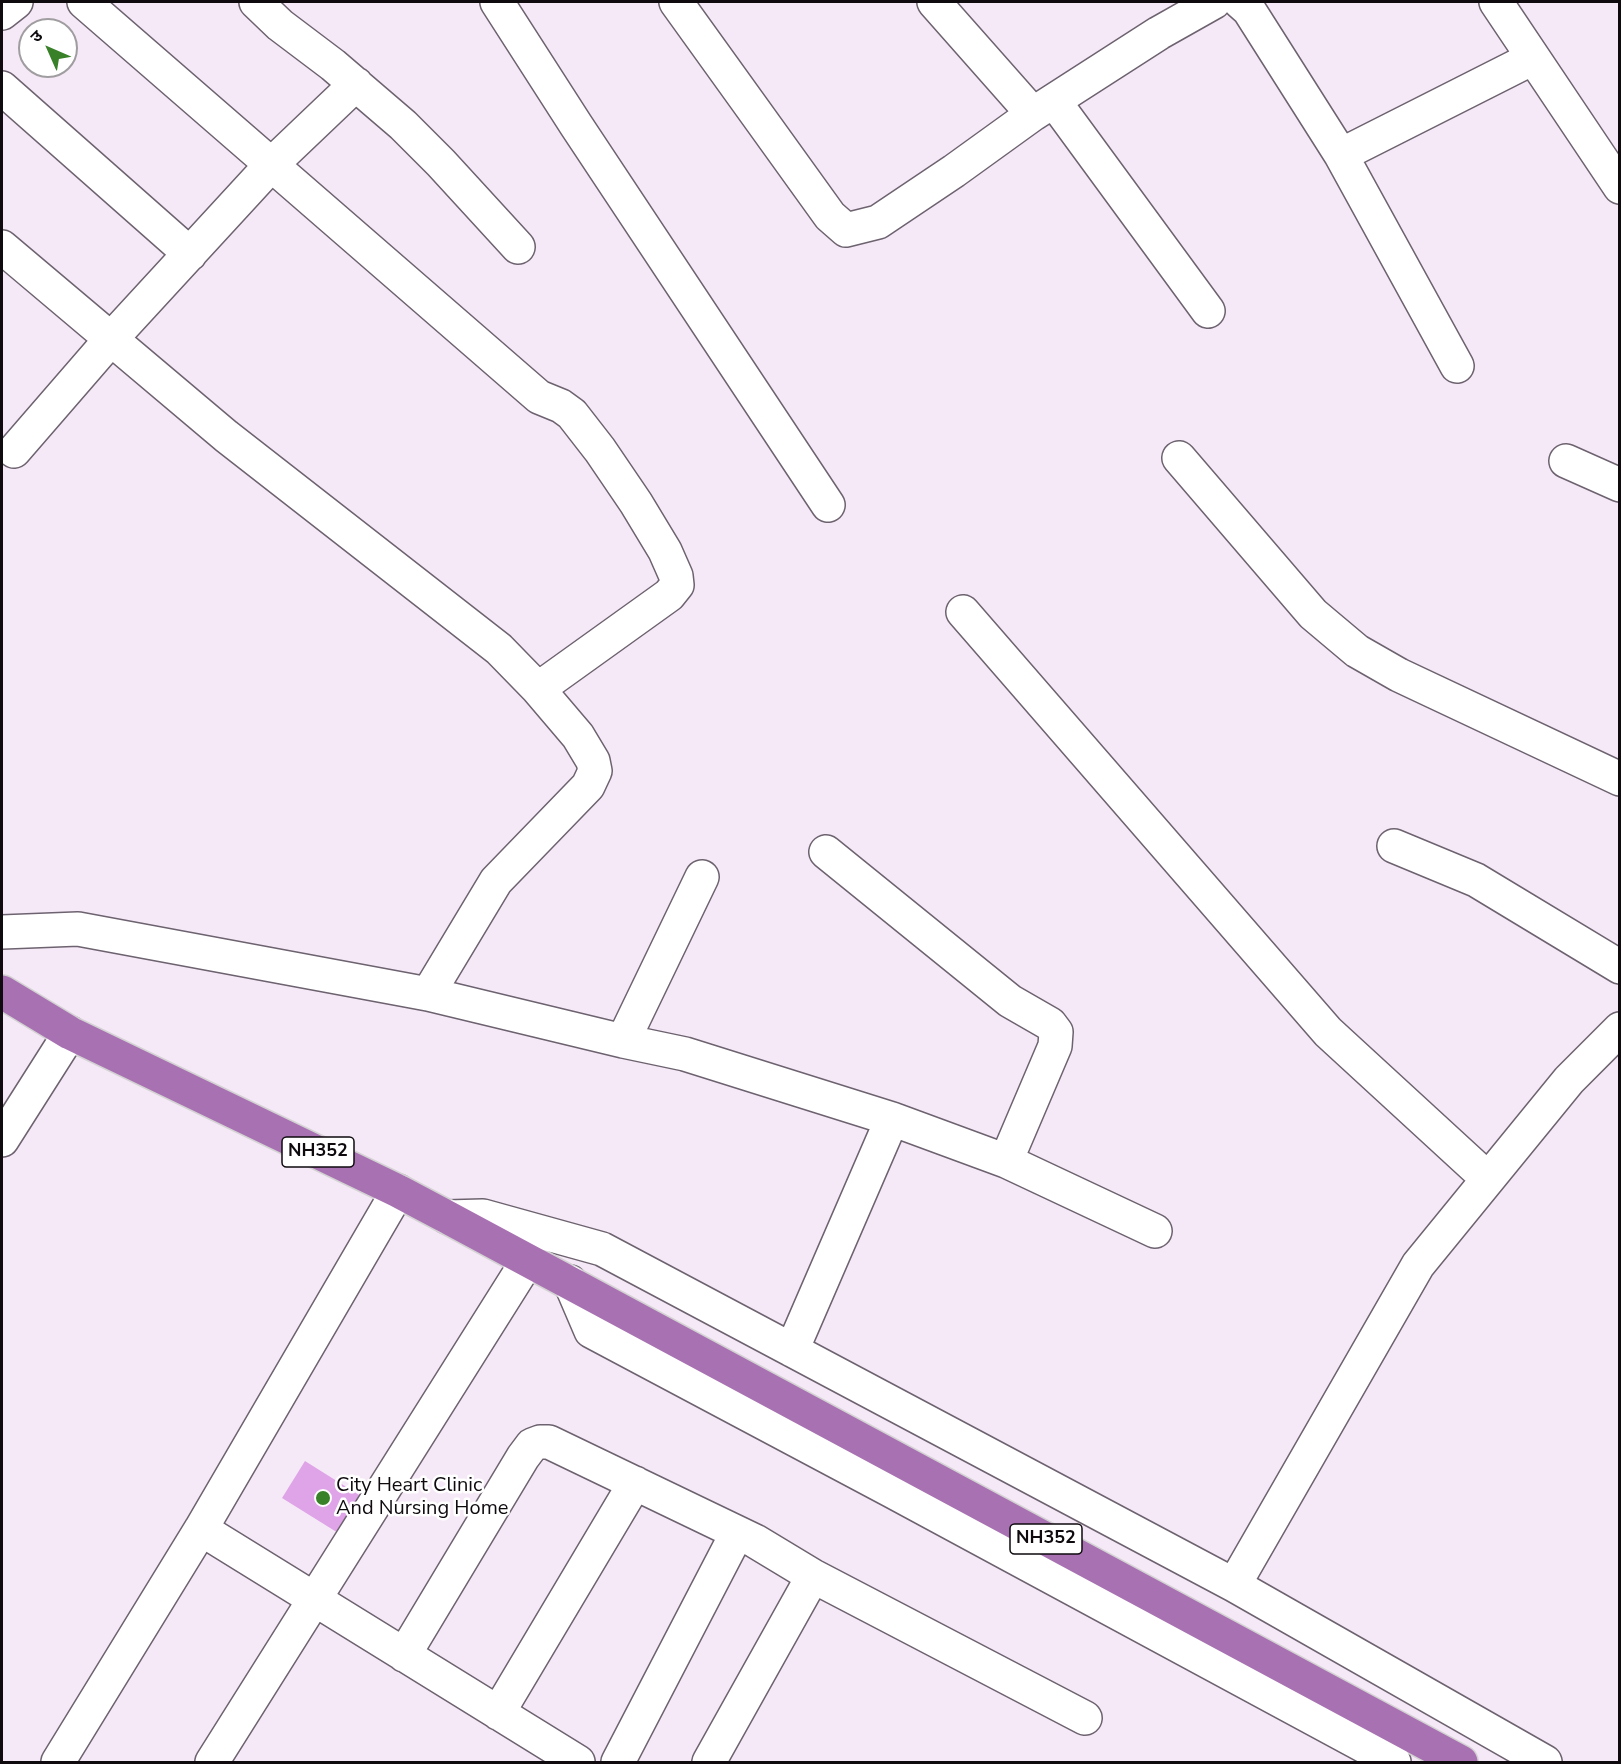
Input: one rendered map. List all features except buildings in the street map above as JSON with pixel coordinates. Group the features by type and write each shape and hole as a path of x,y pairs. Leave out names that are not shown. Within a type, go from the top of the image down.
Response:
{"highway":[{"name":"NH352","path":"2,992 70,1033 398,1191 1461,1762"}],"street":[{"path":"2,13 16,2"},
{"path":"84,2 539,397 561,406 572,414 606,459 664,551 676,576 677,585 669,595 538,689"},
{"path":"255,2 403,125 518,247"},
{"path":"497,2 828,505"},
{"path":"676,2 830,216 846,230 878,222 1044,108 1159,33 1214,2"},
{"path":"934,2 1044,108 1208,311"},
{"path":"1240,2 1249,10 1341,155 1457,366"},
{"path":"1496,2 1620,187"},
{"path":"1341,155 1533,58"},
{"path":"14,451 111,339 272,164 356,84"},
{"path":"2,88 190,254"},
{"path":"2,247 226,436 499,649 538,689 578,736 593,761 595,771 588,786 496,881 428,994"},
{"path":"1179,458 1313,614 1357,651 1399,675 1619,779"},
{"path":"1566,461 1620,485"},
{"path":"963,612 1329,1032 1488,1179"},
{"path":"1394,846 1476,880 1620,967"},
{"path":"826,852 1010,1001 1050,1024 1056,1032 1055,1046 1006,1161"},
{"path":"623,1041 702,878"},
{"path":"2,932 78,929 428,994 685,1054 892,1119 1006,1161 1155,1231"},
{"path":"1234,1585 1418,1265 1569,1080 1620,1029"},
{"path":"2,1140 70,1033"},
{"path":"792,1350 892,1119"},
{"path":"58,1762 201,1529 398,1191"},
{"path":"447,1217 483,1216 602,1248 1234,1585 1545,1762"},
{"path":"212,1762 528,1260"},
{"path":"570,1282 591,1331 1394,1762"},
{"path":"404,1655 532,1445 549,1442 755,1541 813,1576 1085,1718"},
{"path":"498,1713 635,1483"},
{"path":"201,1529 578,1762"},
{"path":"618,1762 737,1533"},
{"path":"709,1762 813,1576"}],"place":[{"name":"City Heart Clinic And Nursing Home","path":"323,1498"}]}
